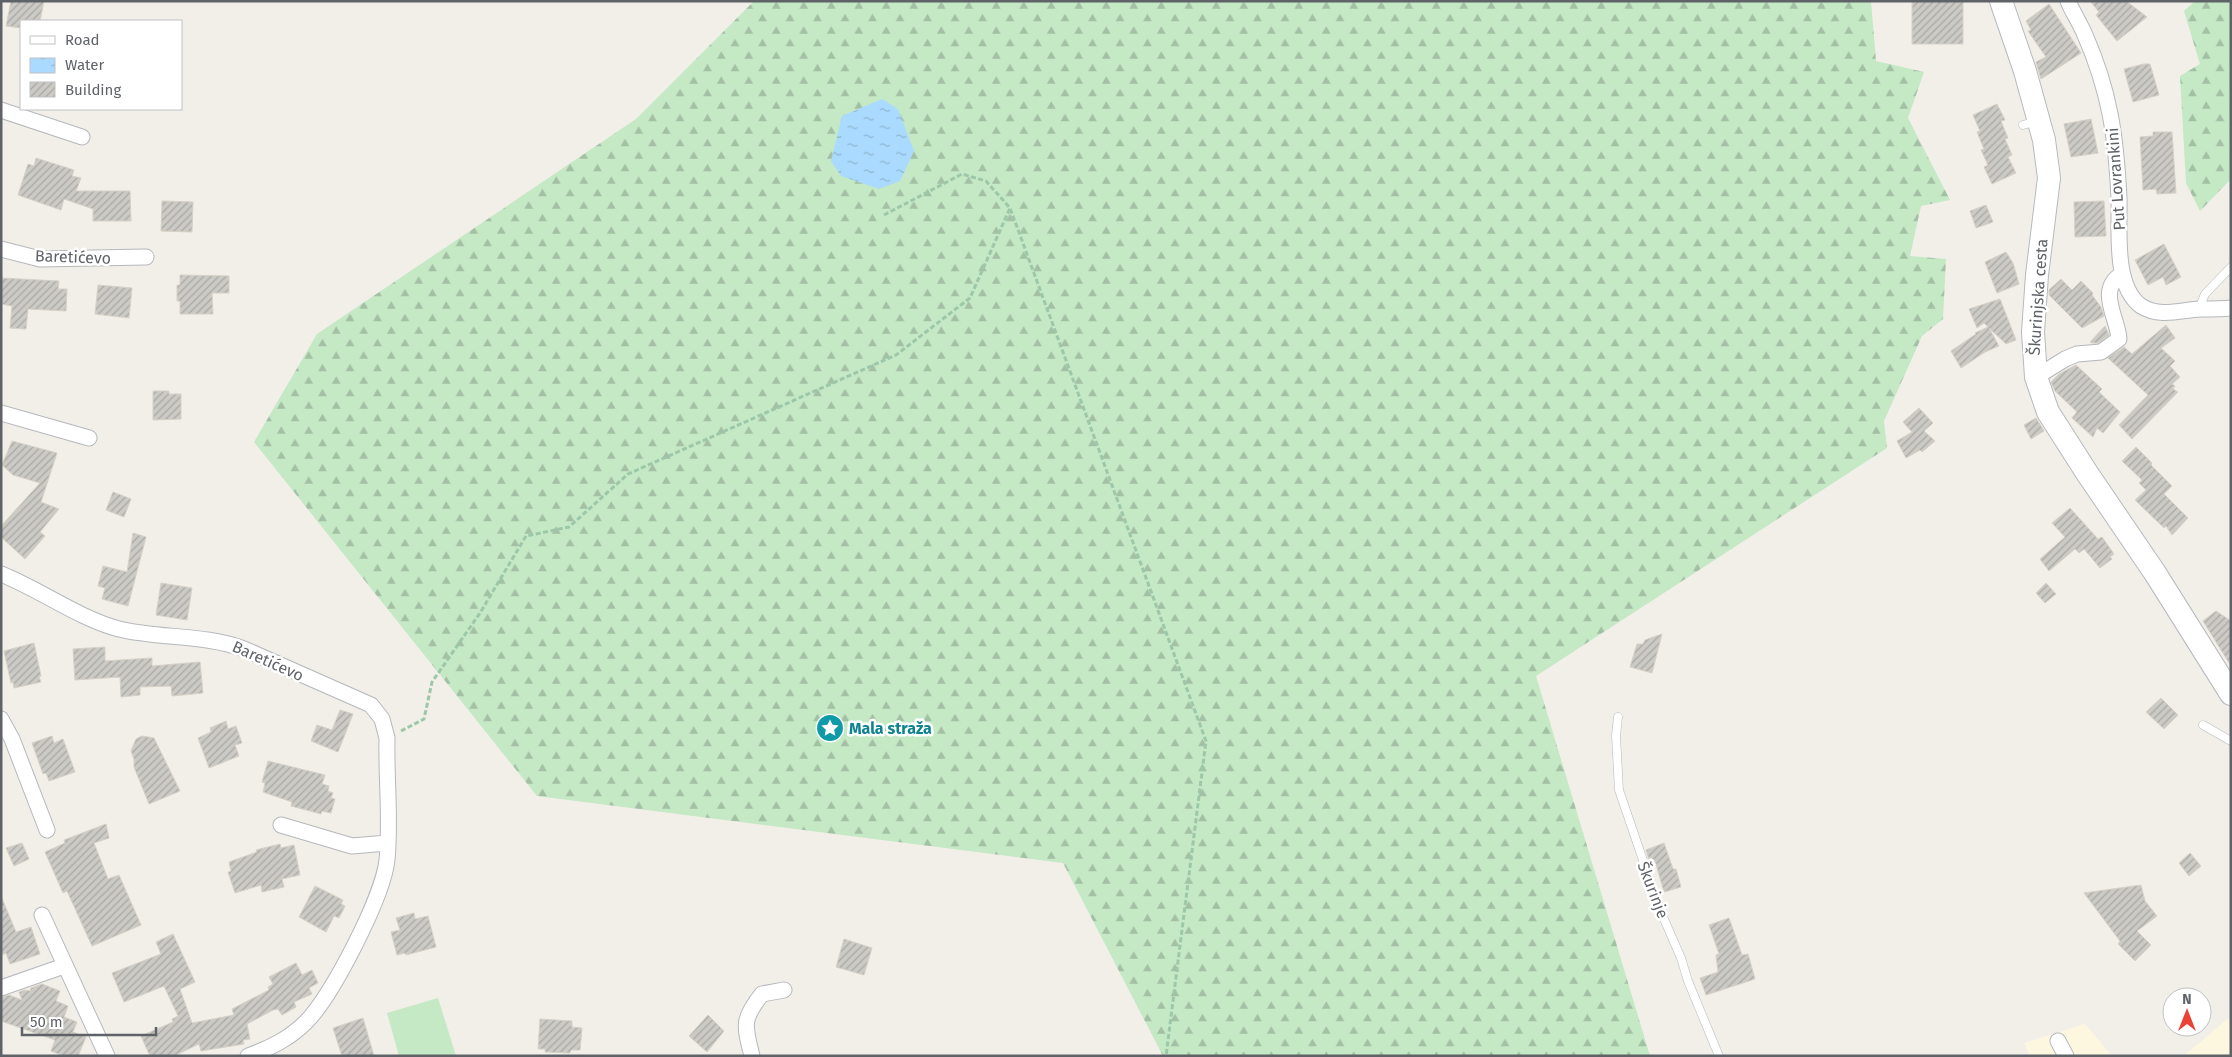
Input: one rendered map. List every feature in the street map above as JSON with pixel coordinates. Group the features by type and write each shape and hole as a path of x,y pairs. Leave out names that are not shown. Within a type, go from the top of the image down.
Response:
{"street":[{"name":"Škurinjska cesta","path":"2001,1 2031,123 2044,140 2049,178 2035,261 2034,332 2036,377 2048,412 2087,473 2156,573 2231,694"},
{"name":"Put Lovrankini","path":"2068,1 2093,55 2112,118 2117,152 2122,274 2130,294 2142,306 2154,311 2175,313 2199,309 2231,308"},
{"path":"1,110 82,137"},
{"name":"Baretićevo","path":"1,248 40,259 146,258"},
{"path":"2036,377 2064,359 2077,354 2101,352 2119,339 2109,298 2110,289 2114,281 2122,274"},
{"path":"1,413 90,438"},
{"name":"Baretićevo","path":"1,574 25,584 75,611 119,629 225,642 244,649 371,705 382,719 387,738 387,843 385,871 377,898 322,1002 306,1021 285,1040 248,1056"},
{"path":"1,719 12,739 47,830"},
{"path":"281,826 352,846 387,843"},
{"path":"42,915 107,1056"},
{"path":"1,988 64,966"},
{"path":"752,1056 746,1033 748,1012 762,994 784,990"},
{"path":"2058,1041 2066,1056"}],"lane":[{"path":"2199,309 2205,294 2231,267"},
{"name":"Škurinje","path":"1618,717 1616,736 1619,790 1660,910 1719,1056"},
{"path":"2203,725 2231,741"}],"path":[{"path":"884,215 962,174 986,180 1010,208 1206,741 1166,1056"},
{"path":"387,738 424,719 432,682 480,613 526,536 569,527 628,474 896,355 970,298 1010,208"}],"shaded area":[{"path":"2231,1016 2231,1056 2184,1056 2206,1037 2212,1037 2212,1032"},
{"path":"2085,1024 2112,1056 2030,1056 2024,1043"}],"green space":[{"path":"754,1 1871,1 1876,61 1924,72 1908,118 1950,200 1921,206 1910,256 1946,259 1943,319 1922,336 1884,421 1887,448 1536,676 1650,1056 1163,1056 1063,863 537,796 254,442 317,334 636,119"},
{"path":"2195,1 2231,1 2231,179 2200,211 2186,183 2180,76 2200,64 2184,11"},
{"path":"438,998 456,1056 399,1056 387,1013"}],"water":[{"path":"882,99 898,109 914,151 900,181 879,189 841,176 831,161 842,116"}],"building":[{"path":"11,1 44,1 40,20 20,20 20,28 6,26"},
{"path":"1912,1 1963,1 1963,44 1912,44"},
{"path":"2090,1 2126,1 2147,17 2117,41 2096,15 2099,12"},
{"path":"2049,4 2081,53 2041,79 2036,62 2046,57 2028,31 2031,30 2026,21"},
{"path":"2150,64 2159,95 2133,102 2124,69"},
{"path":"1997,104 2005,120 2001,121 2008,138 2005,139 2012,155 2008,157 2016,173 1992,184 1984,167 1988,165 1981,150 1984,149 1977,132 1980,131 1973,115"},
{"path":"2091,119 2098,153 2071,157 2064,124"},
{"path":"2153,132 2172,132 2176,193 2157,194 2156,189 2143,190 2140,137 2153,136"},
{"path":"36,158 74,170 72,176 81,178 76,191 130,191 131,221 93,221 93,209 64,199 61,210 18,195 28,164 34,166"},
{"path":"162,201 193,202 192,232 161,231"},
{"path":"2104,201 2106,236 2075,237 2074,202"},
{"path":"1986,205 1993,222 1976,228 1970,211"},
{"path":"2164,244 2181,277 2166,285 2163,277 2148,285 2135,260"},
{"path":"2006,252 2013,263 2019,284 1997,293 1985,262"},
{"path":"180,275 229,276 229,293 212,293 213,314 180,314 180,301 177,301 177,285 180,285"},
{"path":"1,278 59,281 58,289 67,289 66,311 28,309 26,329 10,328 12,306 1,304"},
{"path":"2061,279 2072,290 2081,281 2093,293 2092,295 2101,307 2104,316 2082,328 2049,295 2049,290"},
{"path":"98,285 132,288 129,318 95,314"},
{"path":"2000,299 2016,340 2006,344 1989,328 1999,346 1985,352 1961,368 1951,351 1975,333 1988,327 1984,323 1977,328 1969,309"},
{"path":"2166,325 2175,338 2161,348 2175,361 2170,366 2180,377 2172,384 2175,386 2173,389 2178,392 2132,439 2119,425 2148,395 2108,358 2124,347 2132,354"},
{"path":"2105,326 2109,335 2098,343 2090,342"},
{"path":"2076,365 2102,389 2099,392 2120,412 2103,433 2097,428 2093,437 2072,418 2077,412 2055,391 2051,382 2059,374"},
{"path":"153,391 169,391 169,394 181,394 181,419 153,420"},
{"path":"1919,408 1933,423 1924,431 1935,441 1922,452 1920,450 1906,458 1897,441 1912,432 1903,422"},
{"path":"2036,418 2044,431 2031,439 2024,425"},
{"path":"12,441 57,453 41,502 59,509 40,532 45,536 25,559 1,537 1,526 40,483 13,475 2,465"},
{"path":"2136,447 2172,486 2164,494 2188,518 2172,535 2166,526 2164,528 2135,500 2146,490 2139,483 2142,480 2122,461"},
{"path":"113,492 131,499 124,517 106,510"},
{"path":"2070,508 2098,539 2102,537 2114,554 2110,557 2112,559 2100,568 2084,549 2079,553 2075,549 2049,571 2040,559 2065,537 2052,523"},
{"path":"133,533 146,537 128,606 102,599 105,588 98,586 103,566 127,572"},
{"path":"161,583 192,588 187,620 156,615"},
{"path":"2046,583 2056,594 2045,603 2036,593"},
{"path":"2216,611 2231,621 2231,666 2203,621"},
{"path":"1662,634 1652,673 1630,667 1637,644 1643,644 1645,640"},
{"path":"34,643 41,682 14,688 13,682 11,683 4,651"},
{"path":"105,647 105,661 152,658 152,666 200,662 203,693 172,696 171,686 140,687 140,695 121,697 120,677 75,680 73,649"},
{"path":"2161,698 2178,715 2164,729 2146,712"},
{"path":"340,710 353,714 338,752 311,741 317,725 332,730"},
{"path":"226,721 228,729 236,726 242,743 235,745 239,756 209,768 198,738 211,732 210,728"},
{"path":"52,736 54,743 63,739 75,772 49,781 46,773 43,774 32,743"},
{"path":"142,736 154,738 180,791 149,804 134,767 131,751 136,739"},
{"path":"268,761 325,775 322,784 329,786 328,791 333,793 331,798 335,799 331,813 322,811 321,814 291,806 292,802 263,792 265,783 262,782"},
{"path":"106,824 109,838 94,843 108,879 119,875 141,925 92,946 67,891 63,893 45,852 65,843 64,840"},
{"path":"22,843 29,859 14,866 6,848"},
{"path":"1664,843 1673,869 1676,869 1681,887 1664,892 1655,861 1650,863 1646,850"},
{"path":"280,844 281,848 294,845 300,875 282,879 284,887 262,892 261,885 235,893 228,872 231,871 229,862 257,852 256,850"},
{"path":"2190,853 2201,866 2189,876 2179,863"},
{"path":"2141,885 2145,901 2157,916 2137,931 2151,945 2135,961 2118,944 2120,941 2084,893"},
{"path":"315,886 343,900 341,904 345,906 339,918 334,916 326,932 299,917"},
{"path":"1,896 16,932 31,927 40,954 10,964 6,953 1,955"},
{"path":"414,913 415,919 428,916 436,947 406,955 405,953 397,955 391,932 400,930 396,918"},
{"path":"1729,918 1742,955 1748,954 1755,979 1706,995 1700,978 1718,972 1716,955 1719,954 1709,925"},
{"path":"173,934 195,982 180,989 192,1023 234,1015 232,1009 269,990 268,987 273,984 269,977 296,963 302,975 312,970 318,983 309,988 312,994 294,1002 296,1007 282,1015 278,1009 273,1010 247,1024 250,1039 243,1040 244,1044 201,1051 199,1044 174,1056 150,1056 141,1036 173,1022 172,1019 178,1016 164,986 124,1002 112,973 161,954 156,942"},
{"path":"844,939 872,948 864,975 836,967"},
{"path":"42,984 60,991 56,1001 68,1006 64,1017 77,1022 73,1032 86,1037 78,1056 64,1056 51,1051 55,1040 1,1021 1,997 9,995 22,1000 19,992 30,991 31,988"},
{"path":"708,1015 724,1031 707,1052 689,1036"},
{"path":"363,1018 374,1056 342,1056 333,1028"},
{"path":"540,1019 572,1021 572,1027 582,1028 580,1050 571,1050 570,1053 545,1052 545,1049 538,1049"}],"place":[{"name":"Mala straža","path":"830,728"}]}
